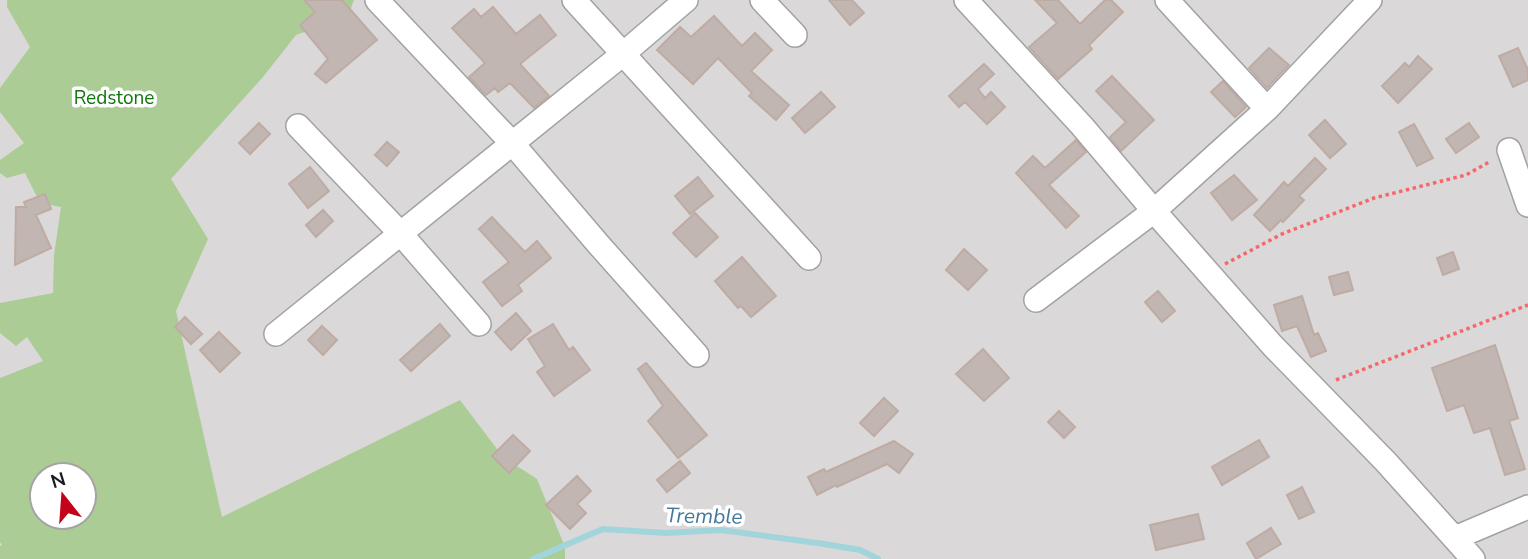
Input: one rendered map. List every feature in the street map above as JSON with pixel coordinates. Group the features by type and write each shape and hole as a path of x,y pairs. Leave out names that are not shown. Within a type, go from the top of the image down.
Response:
{"street":[{"path":"377,0 512,144 698,355"},
{"path":"574,0 809,258"},
{"path":"276,334 624,54 686,0"},
{"path":"762,0 795,35"},
{"path":"965,0 1082,126 1272,345 1385,462 1473,559"},
{"path":"1167,0 1267,109"},
{"path":"1036,300 1154,211 1267,109 1370,0"},
{"path":"298,126 401,234 479,324"},
{"path":"1509,150 1528,205"},
{"path":"1455,538 1528,507"}],"path":[{"path":"1208,273 1282,234 1374,198 1466,175 1509,150"},
{"path":"1314,389 1528,305"}],"shaded area":[{"path":"0,0 1528,0 1528,559 0,559"}],"green space":[{"name":"Redstone","path":"7,0 354,0 348,16 296,35 263,77 171,179 208,239 176,311 222,517 460,400 503,457 537,479 565,547 565,559 0,559 0,378 43,361 27,337 16,346 0,333 0,303 53,293 54,255 61,207 40,203 25,173 7,178 0,173 0,160 24,143 0,112 0,88 30,47 7,7"}],"building":[{"path":"304,0 342,0 377,40 326,83 315,74 328,59 300,25 315,12"},
{"path":"829,0 852,0 864,13 850,25"},
{"path":"1035,0 1058,0 1080,24 1105,0 1111,0 1123,12 1089,45 1092,49 1058,79 1029,47 1057,23"},
{"path":"493,7 516,34 540,15 556,35 520,64 549,96 534,108 510,83 498,92 495,88 486,95 469,77 485,63 452,28 474,9 481,17"},
{"path":"714,16 742,46 755,33 772,50 751,71 789,105 776,120 749,96 752,93 718,58 693,84 657,50 680,27 691,37"},
{"path":"1269,48 1289,65 1267,88 1249,68"},
{"path":"1518,48 1528,70 1528,80 1513,87 1499,56"},
{"path":"1418,56 1432,69 1398,103 1382,86 1405,63 1409,67"},
{"path":"984,64 994,74 978,89 985,98 991,92 1005,107 987,124 965,102 959,107 949,96"},
{"path":"1112,76 1154,120 1121,151 1110,137 1126,122 1096,91"},
{"path":"1223,81 1246,107 1235,117 1211,92"},
{"path":"821,92 835,107 805,133 792,118"},
{"path":"1325,120 1346,144 1330,158 1309,135"},
{"path":"259,123 270,134 250,154 239,143"},
{"path":"1469,123 1479,137 1456,153 1446,139"},
{"path":"1414,124 1433,158 1417,166 1399,132"},
{"path":"1076,140 1086,152 1049,185 1079,216 1066,228 1016,173 1033,156 1045,168"},
{"path":"387,142 399,152 387,166 375,155"},
{"path":"1315,158 1326,169 1299,196 1304,200 1283,222 1281,220 1270,231 1254,215 1284,182 1288,186"},
{"path":"310,167 329,191 308,208 289,184"},
{"path":"1234,175 1257,200 1232,220 1211,193"},
{"path":"698,177 713,196 690,214 675,196"},
{"path":"45,194 51,209 36,215 51,248 15,265 16,207 26,207 24,202"},
{"path":"323,210 333,221 316,237 306,225"},
{"path":"695,213 718,237 696,257 673,233"},
{"path":"492,217 525,252 537,241 551,258 518,285 522,291 502,306 483,282 509,262 479,229"},
{"path":"964,249 987,270 968,290 946,270"},
{"path":"1453,252 1459,269 1443,275 1437,258"},
{"path":"742,257 776,296 751,317 741,306 738,308 715,281"},
{"path":"1348,272 1353,290 1334,295 1329,277"},
{"path":"1158,291 1175,311 1162,322 1145,302"},
{"path":"1302,296 1314,335 1318,333 1326,351 1311,357 1297,326 1282,331 1274,305"},
{"path":"516,313 531,331 511,350 495,332"},
{"path":"185,317 202,334 191,344 175,327"},
{"path":"440,324 450,336 411,371 400,360"},
{"path":"553,324 569,350 573,347 590,370 554,396 537,372 545,366 528,339"},
{"path":"322,326 337,340 323,355 308,340"},
{"path":"219,332 240,353 220,372 200,350"},
{"path":"1495,345 1518,418 1509,421 1525,469 1505,475 1490,428 1474,433 1464,405 1447,411 1432,368"},
{"path":"983,349 1009,378 984,401 956,374"},
{"path":"646,363 707,435 678,458 648,421 663,406 638,369"},
{"path":"884,398 898,411 874,436 860,423"},
{"path":"1059,411 1075,427 1064,438 1048,422"},
{"path":"513,435 530,451 509,473 492,456"},
{"path":"1259,440 1269,457 1222,485 1212,467"},
{"path":"894,441 913,454 899,473 887,464 817,495 808,477 824,469 826,472"},
{"path":"680,461 690,473 667,492 657,480"},
{"path":"577,476 591,491 577,504 586,513 570,529 546,505"},
{"path":"1302,487 1314,512 1299,519 1287,495"},
{"path":"1198,514 1204,539 1156,550 1150,525"},
{"path":"1271,528 1281,544 1256,559 1247,543"}],"waterway":[{"name":"Tremble","path":"533,559 603,529 666,533 721,530 860,550 878,559"}]}
